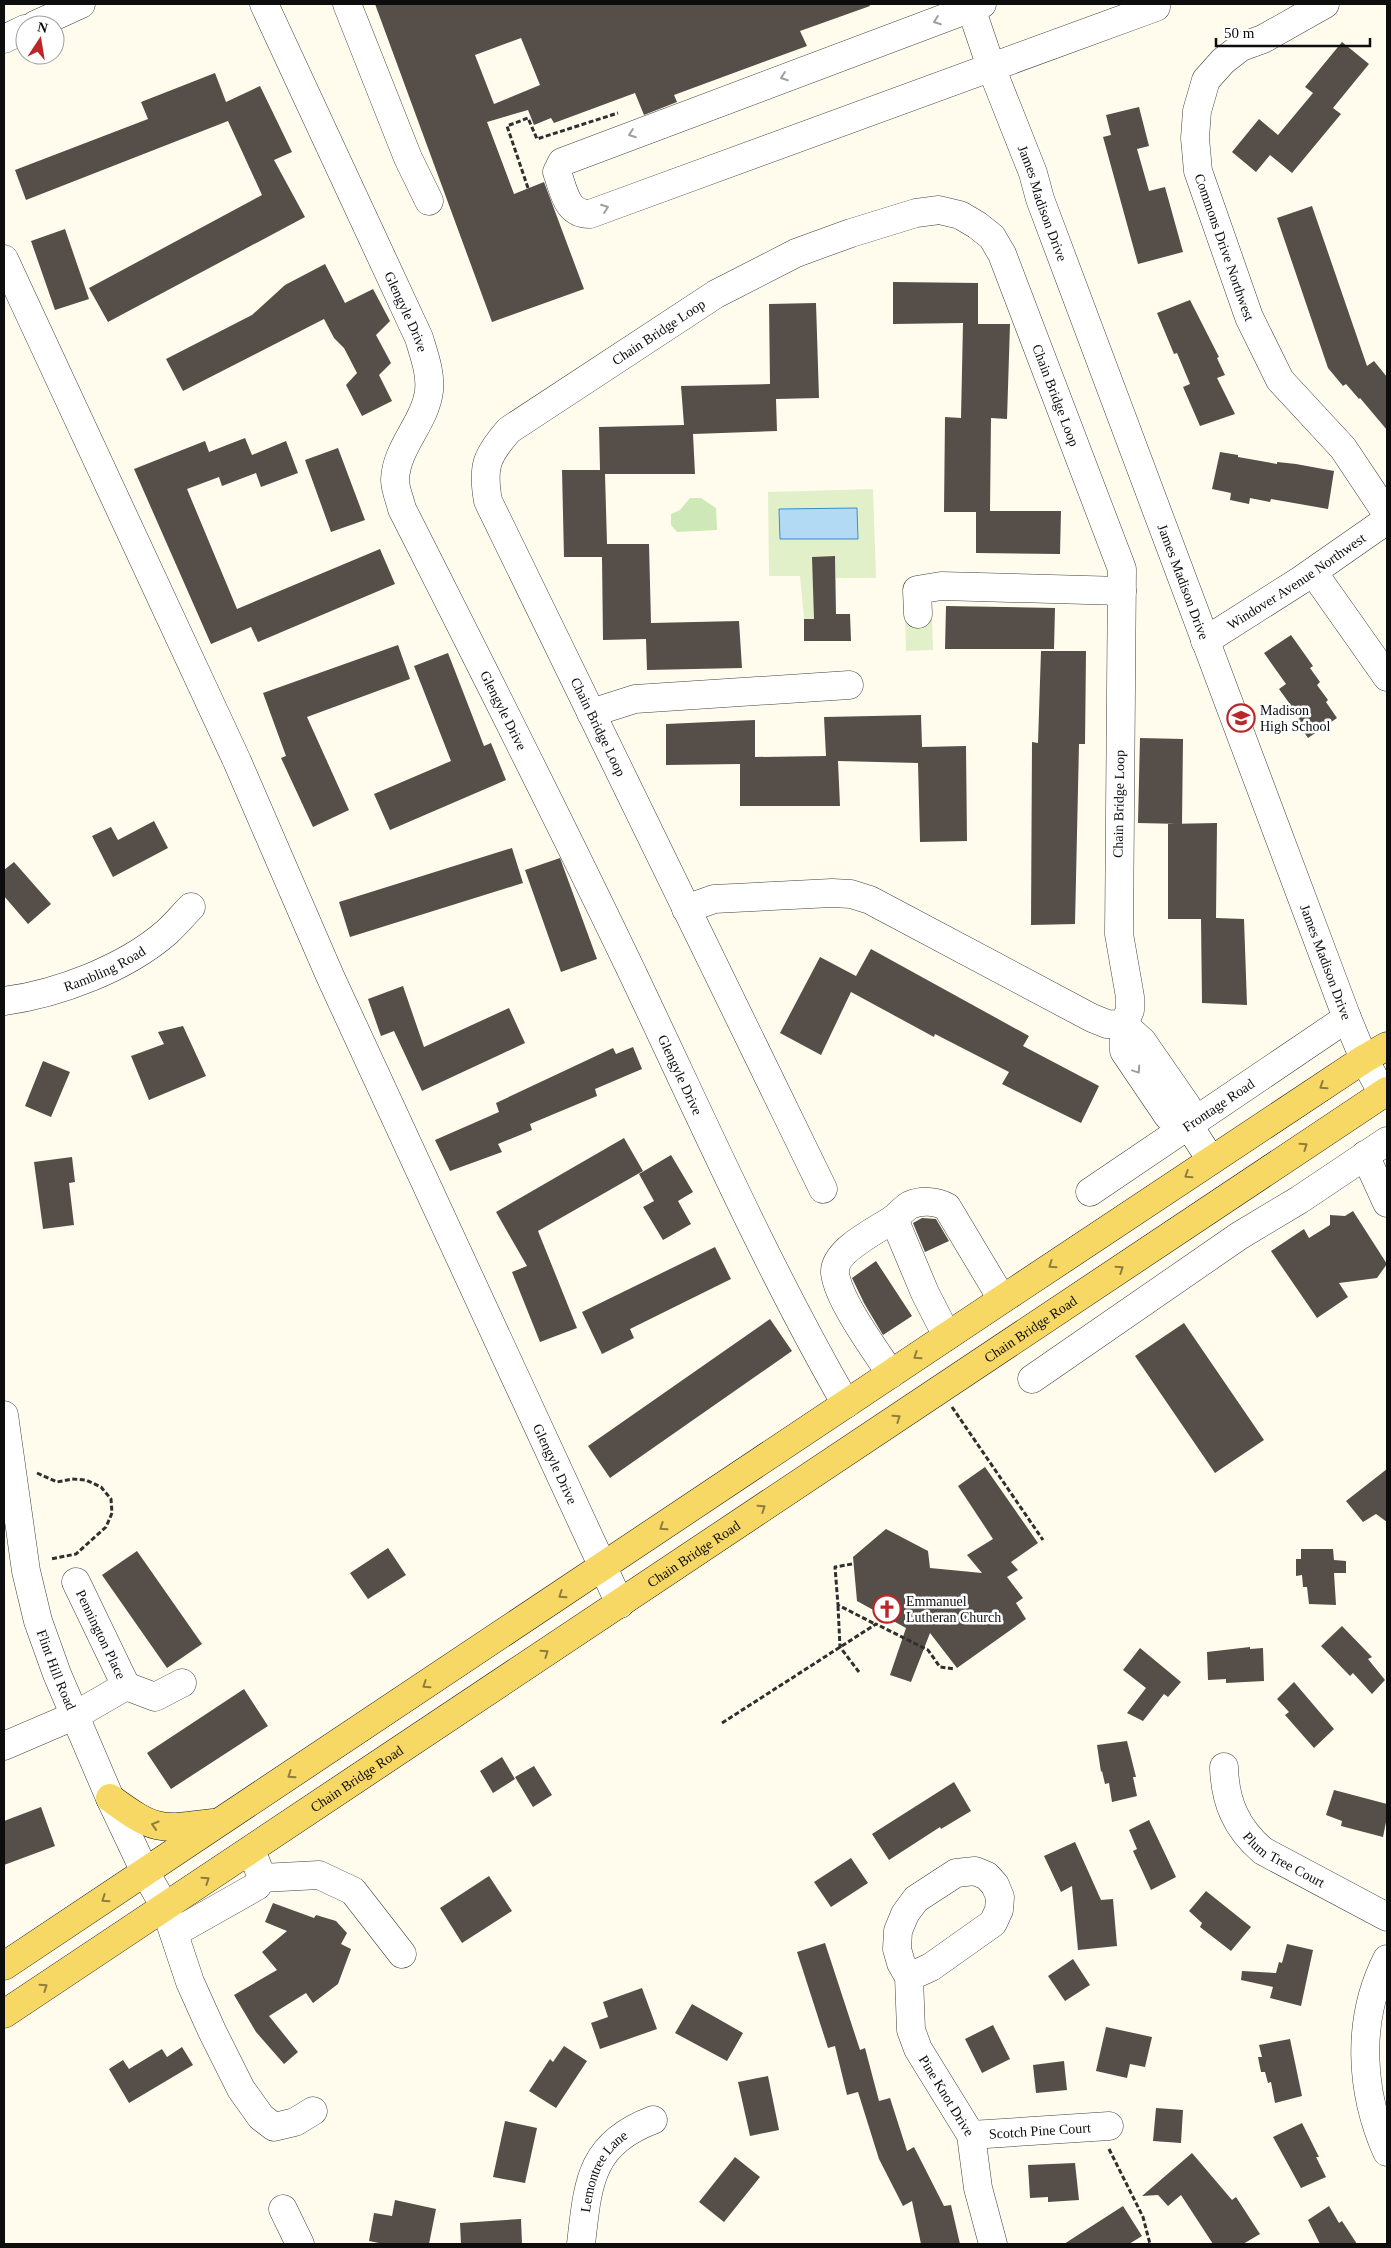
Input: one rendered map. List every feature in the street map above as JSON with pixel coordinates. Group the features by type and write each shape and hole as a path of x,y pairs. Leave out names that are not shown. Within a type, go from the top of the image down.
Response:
{"main road":[{"path":"4,1966 1002,1299 1376,1053"},
{"name":"Chain Bridge Road","path":"4,2014 1385,1092"},
{"path":"110,1798 140,1820 158,1827 173,1828 220,1822"}],"street":[{"path":"57,15 81,4"},
{"name":"Glengyle Drive","path":"264,4 419,338 428,368 429,390 424,412 399,457 395,481 402,509 566,834 752,1224 825,1369 846,1404"},
{"path":"347,4 408,158 429,201"},
{"path":"977,6 571,157 562,162 557,172 570,207 579,214 590,214 1156,7 1155,4"},
{"name":"Commons Drive Northwest","path":"1326,4 1263,39 1241,47 1223,61 1206,80 1196,120 1195,138 1198,171 1249,317 1280,380 1343,448 1387,514"},
{"name":"James Madison Drive","path":"977,6 991,67 1033,173 1040,199 1205,641 1347,1018 1376,1053 1385,1092"},
{"name":"Chain Bridge Loop","path":"823,1189 488,501 484,479 487,462 496,446 509,430 716,294 796,253 916,213 939,210 960,215 977,225 992,237 1002,254 1122,569 1119,934 1130,1004 1130,1010 1124,1025 1124,1050 1168,1116 1189,1126 1211,1160"},
{"name":"Glengyle Drive","path":"4,259 237,761 330,976 620,1604"},
{"name":"Windover Avenue Northwest","path":"1205,641 1313,572 1387,520"},
{"path":"1313,572 1387,677"},
{"path":"918,614 917,590 942,586 1122,591"},
{"path":"591,713 635,699 849,685"},
{"path":"686,909 714,899 832,893 851,894 870,900 888,909 1092,1018 1107,1024 1124,1025"},
{"name":"Rambling Road","path":"4,1001 52,990 99,974 137,953 160,937 191,907"},
{"name":"Frontage Road","path":"1090,1192 1347,1018"},
{"path":"1032,1379 1232,1240 1299,1200 1376,1148 1387,1202"},
{"path":"891,1374 846,1304 835,1273 836,1265 855,1242 894,1219 911,1205 933,1202 947,1207 1002,1299"},
{"path":"894,1219 925,1293 947,1336"},
{"name":"Flint Hill Road","path":"4,1414 26,1571 38,1621 74,1716 110,1798 145,1872 165,1907 190,1982 241,2089 261,2117 274,2126 295,2122 313,2111"},
{"name":"Pennington Place","path":"76,1582 126,1686 155,1697 182,1682"},
{"name":"Pennington Place","path":"4,1746 74,1716 126,1686"},
{"name":"Plum Tree Court","path":"1224,1767 1225,1787 1230,1808 1252,1842 1263,1851 1387,1916"},
{"path":"174,1933 257,1886 262,1878 260,1868 250,1850"},
{"path":"262,1878 318,1875 353,1891 402,1954"},
{"path":"1387,1959 1372,1998 1366,2032 1364,2065 1368,2098 1387,2152"},
{"name":"Pine Knot Drive","path":"909,1976 911,2030 918,2050 971,2135 978,2188 993,2244"},
{"name":"Lemontree Lane","path":"581,2244 590,2186 594,2170 603,2153 616,2138 633,2127 652,2120"},
{"name":"Scotch Pine Court","path":"971,2135 1103,2126"},
{"path":"283,2209 300,2244"}],"path":[{"path":"949,1402 1043,1540"},
{"path":"32,1470 40,1476 57,1482 72,1479 86,1480 101,1487 111,1498 112,1513 106,1528 76,1554 51,1559"},
{"path":"852,1564 834,1567 840,1647 858,1672"},
{"path":"838,1605 928,1650 940,1667 955,1669"},
{"path":"722,1724 876,1624"},
{"path":"1103,2126 1143,2216 1150,2244"}],"green space":[{"path":"873,489 876,578 836,578 835,556 813,557 814,619 804,619 800,576 769,576 768,492"},
{"path":"690,498 701,498 716,508 717,530 677,532 671,525 671,514 680,510"},
{"path":"932,613 933,650 906,651 905,614"}],"water":[{"path":"857,508 858,539 780,539 779,509"}],"building":[{"path":"375,4 869,4 870,6 800,31 807,46 674,95 677,102 644,115 635,93 554,123 551,118 534,125 528,110 487,122 514,194 544,182 584,289 492,322","holes":["521,38 540,85 494,104 475,55"]},
{"path":"1342,42 1369,64 1333,108 1341,114 1292,173 1270,155 1256,172 1232,152 1259,119 1278,135 1313,93 1305,87"},
{"path":"215,73 226,102 260,86 292,152 274,160 305,217 108,322 89,288 262,195 228,121 26,200 15,170 148,119 141,102"},
{"path":"1139,107 1149,146 1137,149 1149,191 1165,187 1183,252 1138,264 1103,137 1111,135 1106,115"},
{"path":"1312,206 1367,366 1374,361 1387,377 1387,430 1360,398 1346,384 1343,386 1328,368 1277,218"},
{"path":"65,229 89,299 55,310 31,241"},
{"path":"325,264 345,303 373,289 390,321 376,335 391,363 379,375 392,401 362,416 346,385 357,373 344,348 334,338 324,319 183,391 166,359 252,315 285,285"},
{"path":"893,282 978,283 978,324 1010,324 1007,419 991,418 990,511 1061,511 1060,554 976,553 976,512 944,512 945,417 961,418 963,323 893,324"},
{"path":"1190,300 1219,357 1217,358 1225,375 1217,378 1235,414 1200,426 1183,387 1190,384 1177,353 1174,354 1157,313"},
{"path":"816,303 819,398 776,399 777,431 693,434 695,474 605,474 607,544 649,544 651,623 739,621 742,668 647,670 646,639 603,640 602,557 564,557 562,470 600,470 599,427 684,425 681,386 770,384 769,304"},
{"path":"245,438 252,455 286,441 298,473 261,487 256,473 222,486 219,477 187,489 237,609 380,549 395,584 258,642 251,627 211,644 134,469 205,441 209,452"},
{"path":"338,448 365,520 331,532 305,460"},
{"path":"1220,452 1277,464 1277,462 1296,464 1334,471 1328,509 1271,499 1270,502 1250,498 1249,504 1230,500 1231,493 1212,489"},
{"path":"835,556 836,614 850,614 851,641 804,641 804,619 814,619 812,557"},
{"path":"946,606 1055,608 1054,649 945,649"},
{"path":"1291,635 1313,666 1310,668 1320,682 1317,685 1328,700 1326,702 1337,718 1308,738 1296,720 1300,718 1279,689 1286,684 1264,653"},
{"path":"398,645 410,679 307,717 349,810 313,827 281,758 286,756 263,693"},
{"path":"1041,651 1086,651 1085,744 1079,744 1075,924 1031,925 1032,742 1038,743"},
{"path":"448,653 484,746 491,743 506,780 390,830 374,794 451,761 414,666"},
{"path":"921,715 922,747 966,746 967,841 920,842 918,763 838,761 840,806 740,806 740,764 666,765 666,724 755,720 755,757 826,756 824,717"},
{"path":"1140,738 1183,739 1182,824 1138,823"},
{"path":"154,821 168,848 113,877 92,836 111,827 118,840"},
{"path":"1217,823 1216,918 1244,919 1247,1005 1202,1003 1201,919 1168,919 1168,824"},
{"path":"512,848 523,883 350,937 339,902"},
{"path":"560,858 597,959 561,972 525,870"},
{"path":"14,862 51,904 28,924 4,896 4,870"},
{"path":"871,949 1029,1036 1023,1046 1099,1086 1081,1123 1002,1084 1009,1072 935,1034 934,1037 851,992 821,1055 780,1033 820,957 856,976"},
{"path":"403,986 424,1047 509,1008 525,1043 422,1091 394,1031 381,1036 368,999"},
{"path":"183,1026 206,1076 149,1100 131,1056 164,1044 158,1032"},
{"path":"633,1047 642,1069 595,1089 597,1096 530,1124 532,1130 498,1144 502,1152 450,1171 435,1140 499,1112 496,1103 613,1048 616,1054"},
{"path":"43,1061 70,1072 51,1117 25,1106"},
{"path":"624,1138 643,1171 538,1231 577,1328 540,1342 512,1272 527,1266 496,1212"},
{"path":"671,1155 693,1192 678,1201 691,1224 663,1240 643,1207 654,1201 639,1174"},
{"path":"72,1157 75,1182 69,1183 74,1225 43,1229 34,1162"},
{"path":"1353,1211 1387,1264 1377,1278 1339,1283 1348,1297 1317,1318 1271,1251 1304,1229 1309,1238 1330,1225 1330,1215 1345,1216"},
{"path":"922,1218 936,1219 949,1241 925,1252 913,1223"},
{"path":"715,1247 731,1279 630,1329 634,1338 602,1354 582,1312"},
{"path":"876,1261 912,1316 883,1335 852,1278"},
{"path":"770,1319 792,1351 610,1478 588,1446"},
{"path":"1184,1323 1264,1440 1215,1473 1135,1356"},
{"path":"985,1467 1038,1543 1011,1562 1018,1570 1007,1577 1023,1598 1016,1603 1026,1619 957,1668 930,1633 911,1682 890,1675 906,1628 857,1601 853,1557 886,1529 928,1551 930,1568 982,1573 967,1555 993,1539 958,1486"},
{"path":"1387,1469 1387,1522 1376,1514 1363,1522 1346,1501"},
{"path":"388,1548 406,1575 368,1599 350,1573"},
{"path":"1301,1549 1333,1549 1334,1560 1346,1561 1346,1573 1334,1573 1336,1605 1309,1604 1307,1587 1303,1587 1302,1575 1296,1576 1296,1559 1301,1559"},
{"path":"137,1551 202,1644 167,1668 102,1575"},
{"path":"1342,1626 1372,1657 1368,1659 1385,1680 1372,1694 1353,1673 1350,1676 1321,1646"},
{"path":"1250,1647 1250,1649 1263,1648 1264,1681 1226,1683 1226,1679 1208,1680 1207,1652"},
{"path":"1140,1648 1181,1682 1168,1697 1164,1694 1143,1721 1127,1713 1146,1688 1123,1670"},
{"path":"1294,1682 1334,1729 1314,1748 1285,1715 1289,1712 1277,1699"},
{"path":"244,1689 268,1726 171,1789 147,1753"},
{"path":"1127,1741 1136,1777 1133,1777 1137,1796 1112,1802 1109,1783 1105,1784 1101,1772 1097,1745"},
{"path":"502,1757 515,1779 493,1793 480,1771"},
{"path":"534,1766 552,1795 533,1807 515,1777"},
{"path":"954,1782 971,1811 941,1829 940,1827 889,1860 872,1834"},
{"path":"1334,1790 1387,1804 1387,1817 1383,1837 1341,1826 1342,1821 1326,1815"},
{"path":"41,1807 55,1846 4,1865 4,1821"},
{"path":"1149,1820 1176,1877 1151,1890 1133,1851 1137,1849 1129,1830"},
{"path":"1075,1842 1101,1900 1113,1899 1117,1946 1078,1950 1072,1886 1061,1892 1044,1856"},
{"path":"851,1858 868,1883 831,1907 814,1882"},
{"path":"489,1876 512,1911 462,1943 440,1908"},
{"path":"1206,1891 1251,1927 1231,1951 1200,1927 1202,1923 1189,1911"},
{"path":"273,1903 314,1918 316,1915 336,1921 347,1933 341,1944 351,1949 338,1984 313,2003 306,1993 269,2016 298,2052 284,2064 256,2032 234,1995 277,1970 262,1952 287,1931 265,1922"},
{"path":"825,1943 860,2050 865,2048 879,2101 890,2098 907,2151 914,2147 944,2206 951,2205 960,2244 921,2244 912,2201 903,2206 879,2159 858,2092 847,2095 835,2046 828,2048 797,1952"},
{"path":"1287,1944 1313,1950 1301,2006 1270,1998 1273,1987 1241,1980 1242,1971 1276,1973 1279,1962 1282,1963"},
{"path":"1073,1959 1090,1985 1065,2001 1048,1976"},
{"path":"642,1988 657,2029 600,2049 591,2023 608,2017 603,2002"},
{"path":"692,2004 743,2033 727,2061 675,2033"},
{"path":"993,2025 1010,2059 982,2073 965,2039"},
{"path":"1106,2027 1152,2037 1145,2067 1130,2064 1127,2078 1096,2071"},
{"path":"1290,2039 1302,2096 1275,2103 1271,2082 1268,2083 1265,2072 1261,2072 1258,2057 1262,2057 1259,2045"},
{"path":"564,2046 587,2061 556,2108 529,2091 550,2059 553,2062"},
{"path":"182,2047 193,2065 129,2103 109,2069 123,2060 129,2069 162,2049 167,2057"},
{"path":"1064,2061 1067,2090 1036,2093 1033,2065"},
{"path":"768,2076 779,2130 750,2136 738,2082"},
{"path":"1156,2108 1183,2110 1181,2143 1153,2141"},
{"path":"505,2121 537,2128 525,2183 493,2177"},
{"path":"1302,2123 1319,2157 1316,2157 1326,2177 1301,2188 1273,2137"},
{"path":"1192,2153 1232,2200 1236,2197 1260,2234 1243,2244 1213,2244 1181,2195 1168,2206 1158,2195 1142,2196"},
{"path":"735,2157 760,2177 724,2222 699,2202"},
{"path":"1075,2163 1079,2200 1048,2202 1048,2197 1030,2198 1028,2165"},
{"path":"395,2200 436,2209 429,2244 384,2244 369,2241 374,2213 392,2216"},
{"path":"1123,2206 1142,2236 1129,2244 1064,2244"},
{"path":"1329,2206 1339,2223 1342,2221 1357,2244 1320,2244 1308,2220"},
{"path":"521,2219 522,2244 461,2244 460,2223"}],"place":[{"name":"Madison High School","path":"1241,718"},
{"name":"Emmanuel Lutheran Church","path":"887,1609"}]}
